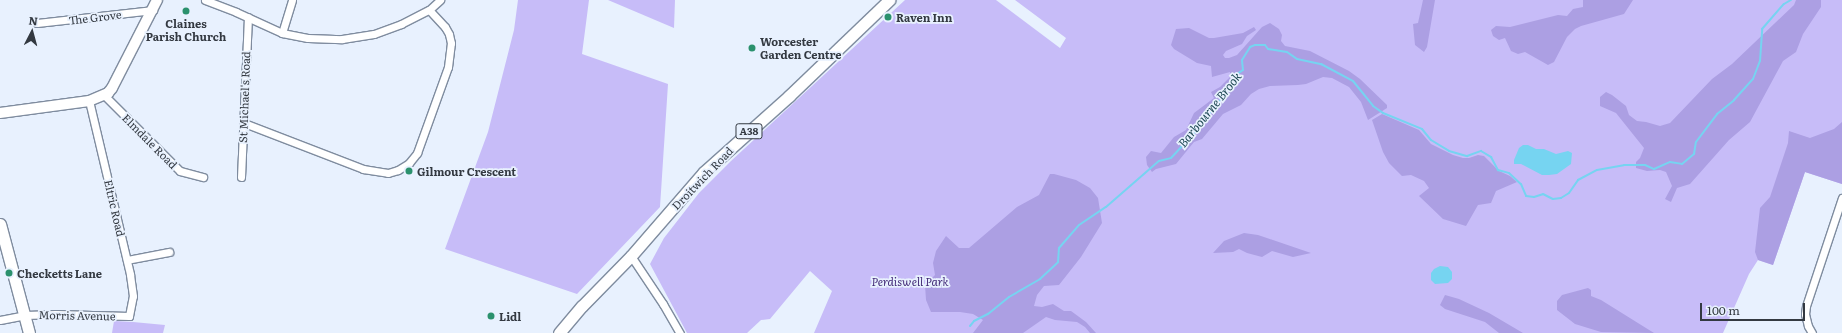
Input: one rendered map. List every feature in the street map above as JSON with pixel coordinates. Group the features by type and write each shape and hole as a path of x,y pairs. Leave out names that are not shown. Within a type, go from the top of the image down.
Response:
{"main road":[{"name":"Droitwich Road","path":"559,333 593,294 631,256 704,172 789,96 889,0"},
{"path":"0,224 29,333"}],"street":[{"path":"0,113 89,101 104,95 112,88 157,0"},
{"path":"206,0 282,33 308,38 342,39 374,34 401,24 429,10 440,0"},
{"path":"282,33 292,0"},
{"name":"The Grove","path":"37,23 153,10"},
{"path":"244,123 363,169 388,173 409,164 417,153 448,67 451,43 449,34 445,27 429,10"},
{"name":"St Michael's Road","path":"241,177 248,17"},
{"name":"Elmdale Road","path":"104,95 180,171 203,177"},
{"name":"Eltric Road","path":"89,101 127,260 133,296 129,316"},
{"path":"1812,333 1805,314 1807,300 1842,198"},
{"path":"127,260 169,252"},
{"path":"631,256 663,304 680,333"},
{"name":"Morris Avenue","path":"0,320 25,315 56,314 129,316"}],"green space":[{"path":"518,0 589,0 582,54 668,84 660,207 577,294 445,249 488,132 514,30"},
{"path":"608,0 675,0 674,28"},
{"name":"Perdiswell Park","path":"905,0 996,0 1060,48 1066,38 1015,0 1842,0 1842,184 1805,172 1773,265 1758,260 1749,274 1723,333 814,333 832,291 810,271 770,319 761,320 747,333 687,333 650,264 664,238 699,193 731,161"},
{"path":"114,321 165,325 163,333 112,333"}],"shaded area":[{"path":"1423,0 1435,0 1427,47 1424,52 1415,45 1413,24 1418,23"},
{"path":"1583,0 1633,0 1624,14 1575,29 1567,37 1554,62 1548,65 1525,52 1518,54 1511,51 1505,38 1499,40 1493,36 1491,30 1496,26 1510,27 1558,15 1567,16 1573,9 1583,7"},
{"path":"1796,0 1821,0 1821,7 1803,34 1796,52 1783,61 1750,122 1729,140 1690,184 1677,188 1671,202 1665,199 1672,186 1666,172 1660,170 1647,171 1636,168 1636,162 1640,158 1644,148 1616,113 1600,106 1600,97 1606,92 1612,95 1626,106 1629,115 1637,121 1660,126 1670,123 1712,79 1732,64 1794,5"},
{"path":"1270,23 1279,29 1282,35 1281,41 1285,46 1310,51 1349,71 1360,79 1387,105 1387,108 1368,120 1361,102 1349,87 1332,78 1323,77 1306,84 1270,86 1259,89 1251,94 1241,105 1223,114 1202,139 1194,142 1176,164 1156,169 1152,172 1147,165 1146,157 1151,151 1161,153 1174,137 1186,130 1194,113 1214,98 1211,92 1220,87 1230,77 1230,72 1212,77 1211,66 1197,63 1174,49 1171,45 1176,29 1189,28 1209,38 1214,38 1243,33 1254,27 1256,30 1247,36 1242,44 1226,51 1223,55 1225,58 1229,58 1237,55 1262,27"},
{"path":"1382,114 1419,130 1431,144 1453,155 1463,158 1478,155 1484,156 1499,171 1510,176 1517,182 1496,191 1491,203 1478,205 1466,226 1443,219 1419,196 1429,188 1424,181 1411,175 1402,176 1389,163 1383,152 1372,120"},
{"path":"1842,122 1842,184 1805,172 1773,265 1758,260 1755,252 1760,208 1770,197 1788,143 1789,131 1810,138 1834,129"},
{"path":"1050,174 1076,180 1090,188 1098,198 1102,223 1081,257 1059,285 1044,286 1037,295 1034,306 1042,307 1053,304 1064,311 1071,311 1086,322 1096,333 1090,333 1085,327 1077,322 1055,320 1046,317 1023,333 973,333 983,320 973,314 960,312 931,312 926,300 925,285 935,275 933,263 936,251 946,236 959,248 969,248 1017,207 1039,195"},
{"path":"1244,233 1258,235 1311,253 1293,257 1272,251 1262,257 1239,249 1233,252 1213,253 1224,241"},
{"path":"1588,288 1591,290 1591,296 1601,300 1654,333 1601,332 1575,324 1557,310 1557,301 1562,295"},
{"path":"1445,295 1459,299 1489,313 1523,333 1499,333 1485,322 1445,309 1440,305"}],"water":[{"path":"1523,145 1528,145 1536,149 1544,149 1556,154 1568,151 1572,153 1571,164 1557,174 1542,175 1521,164 1514,164 1519,148"},
{"path":"1440,266 1448,267 1452,272 1452,279 1448,283 1435,284 1431,280 1431,273 1434,269"}],"waterway":[{"name":"Barbourne Brook","path":"970,326 974,321 988,314 1009,297 1040,279 1058,262 1059,248 1079,225 1106,207 1159,161 1171,158 1195,132 1222,98 1237,74 1243,70 1242,60 1250,47 1255,45 1265,45 1268,49 1287,52 1297,59 1321,64 1353,81 1373,106 1383,113 1422,129 1431,140 1449,151 1467,156 1481,151 1491,157 1498,170 1509,173 1521,184 1526,196 1534,197 1543,194 1553,199 1561,198 1569,193 1578,180 1597,170 1624,165 1645,165 1654,169 1670,162 1682,164 1694,154 1696,142 1717,114 1734,100 1753,79 1760,61 1762,29 1784,4 1791,0"}],"place":[{"name":"Claines Parish Church","path":"186,11"},
{"name":"Raven Inn","path":"888,17"},
{"name":"Worcester Garden Centre","path":"752,48"},
{"name":"Gilmour Crescent","path":"409,171"},
{"name":"Checketts Lane","path":"9,273"},
{"name":"Lidl","path":"491,316"}]}
